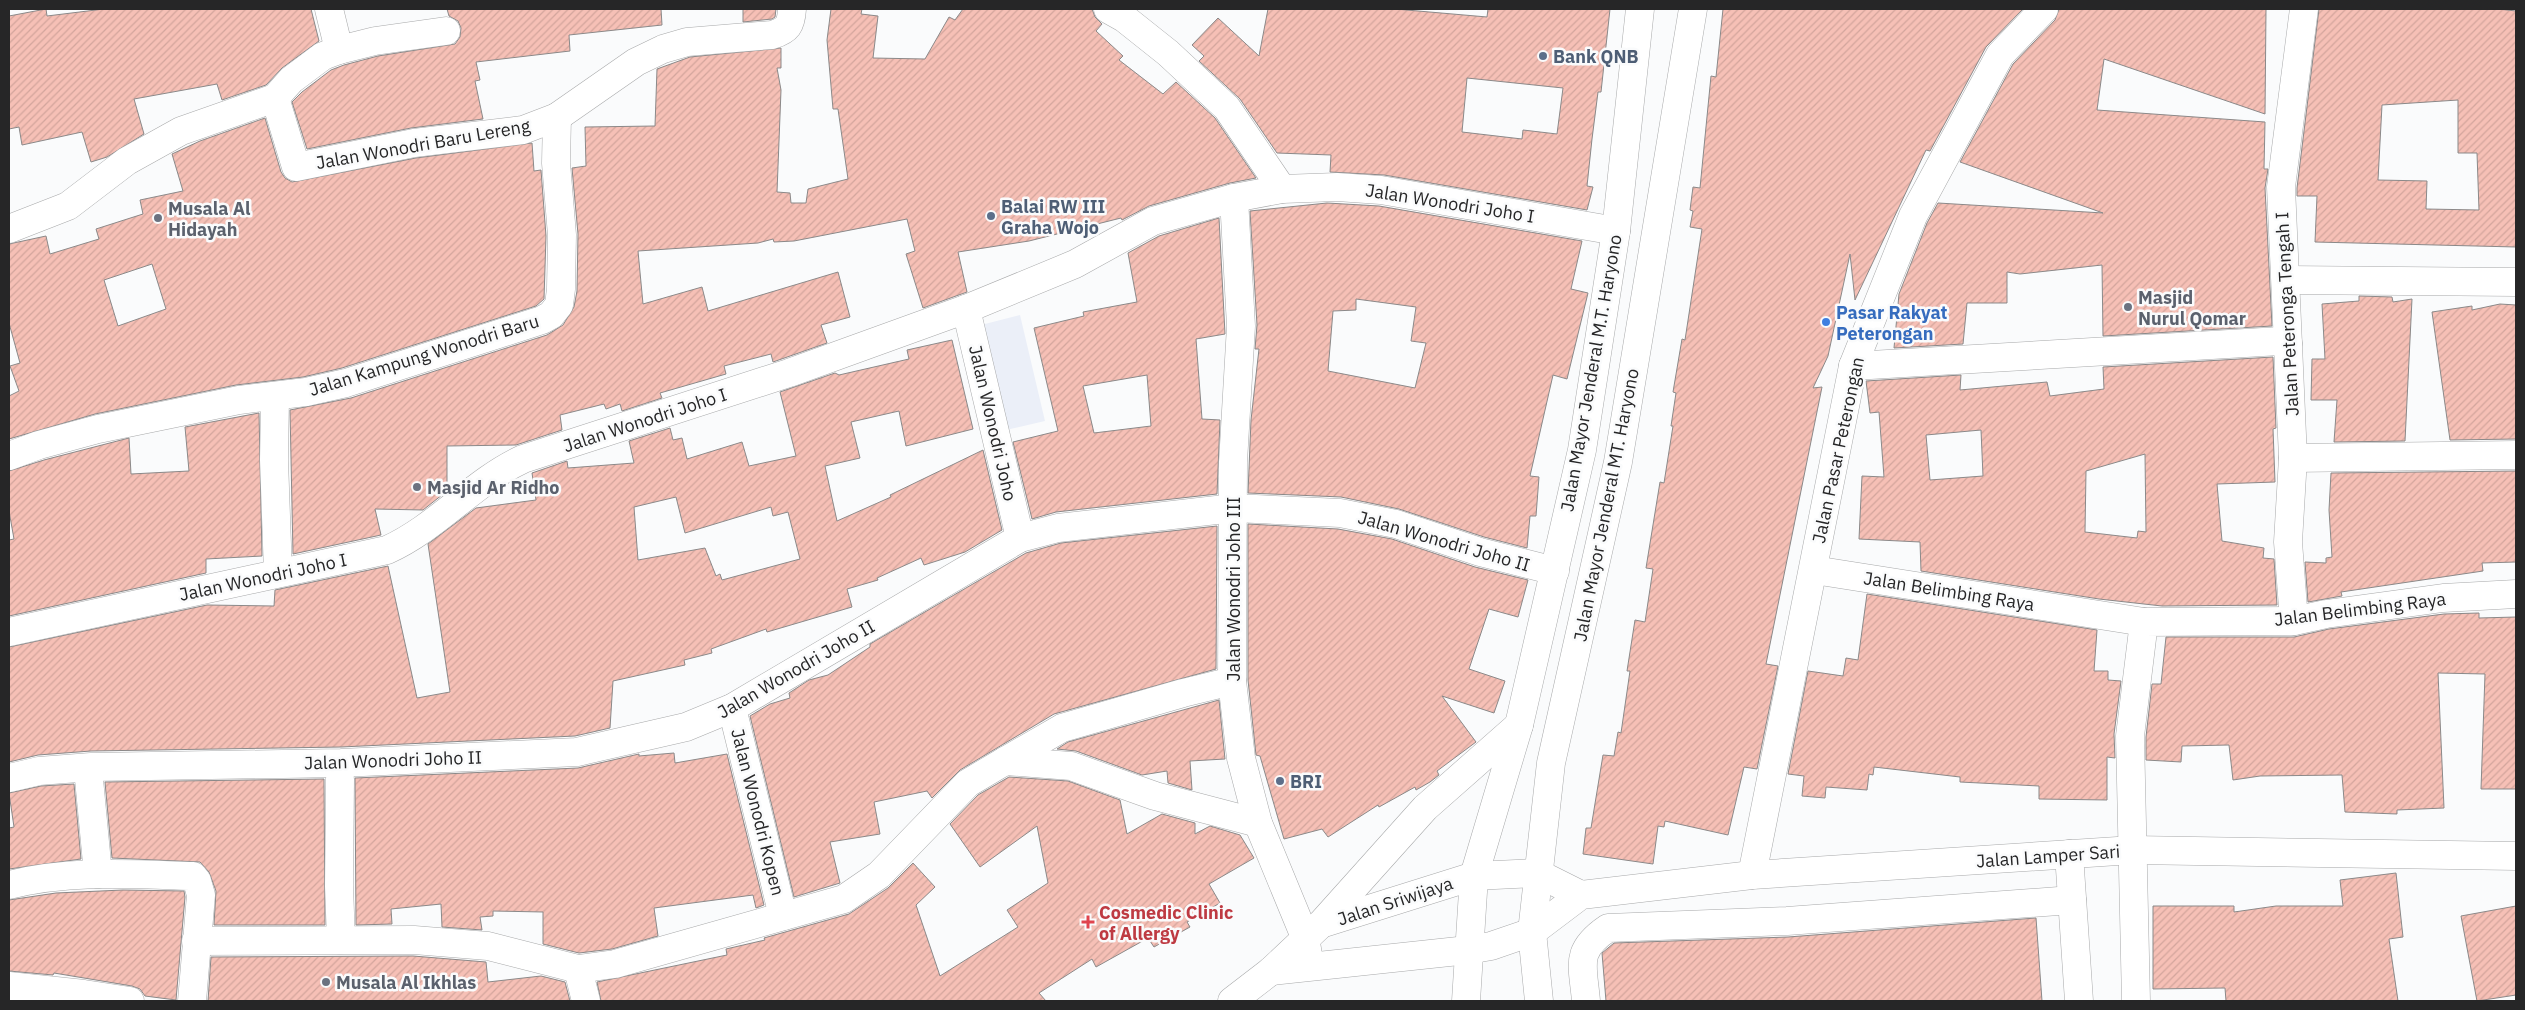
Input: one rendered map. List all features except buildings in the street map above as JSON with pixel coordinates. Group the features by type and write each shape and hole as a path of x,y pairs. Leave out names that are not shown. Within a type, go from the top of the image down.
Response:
{"main road":[{"path":"329,9 339,50"},
{"name":"Jalan Wonodri Baru Lereng","path":"275,98 296,167 414,144 523,130 556,117 636,62 663,49 688,42 772,35 788,28 792,9"},
{"path":"1108,9 1124,18 1168,53 1226,108 1282,189"},
{"name":"Jalan Mayor Jenderal M.T. Haryono","path":"1474,876 1519,725 1582,450 1616,231 1640,9"},
{"name":"Jalan Mayor Jenderal MT. Haryono","path":"1539,1001 1532,932 1537,873 1551,763 1618,462 1693,9"},
{"name":"Jalan Pasar Peterongan","path":"1752,875 1853,366 1917,207 2000,55 2044,9"},
{"name":"Jalan Peteronga Tengah I","path":"2294,621 2288,542 2293,458 2281,187 2304,9"},
{"path":"9,230 68,206 127,161 181,131 275,98 308,67 323,56 375,41 446,31"},
{"name":"Jalan Kampung Wonodri Baru","path":"9,456 98,429 239,400 275,396 346,383 542,320 551,315 559,305 561,289 562,235 556,163 556,117"},
{"name":"Jalan Wonodri Joho I","path":"9,632 278,572 387,550 420,534 496,473 523,459 789,373 966,309 1075,264 1152,221 1234,198 1282,189 1337,187 1381,190 1616,231"},
{"name":"Jalan Wonodri Joho III","path":"1234,198 1241,326 1234,462 1232,682 1241,758 1258,823 1313,930 1310,967"},
{"path":"2286,280 2516,282"},
{"name":"Jalan Wonodri Joho","path":"966,309 1020,538"},
{"path":"1853,366 2280,341 2288,343"},
{"path":"275,396 274,460 278,572"},
{"path":"2293,458 2516,455"},
{"name":"Jalan Wonodri Joho II","path":"9,778 39,771 91,766 340,763 577,752 686,727 732,708 1020,538 1058,528 1234,508 1340,513 1426,532 1480,552 1555,571"},
{"name":"Jalan Belimbing Raya","path":"1814,570 2144,622 2294,621 2326,614 2442,598 2516,594"},
{"path":"2136,1001 2130,736 2144,622"},
{"name":"Jalan Wonodri Kopen","path":"196,941 414,940 488,946 578,969 615,964 844,899 879,875 968,783 1062,728 1183,693 1232,682"},
{"name":"Jalan Wonodri Kopen","path":"732,708 783,916"},
{"path":"1313,930 1425,808 1519,725"},
{"path":"1004,761 1071,766 1155,796 1258,823"},
{"path":"89,779 98,874"},
{"path":"340,779 339,886 341,940"},
{"name":"Jalan Lamper Sari","path":"1532,932 1581,896 1752,875 2133,850 2516,856"},
{"path":"2068,854 2079,1001"},
{"path":"1537,873 1581,896"},
{"name":"Jalan Sriwijaya","path":"1232,1001 1271,971 1313,930 1474,876 1537,873"},
{"path":"9,885 36,878 98,874 192,876 197,881 201,895 192,1001"},
{"path":"1466,1001 1474,876"},
{"path":"1586,1001 1582,955 1592,939 1608,928 1787,921 2072,900"},
{"path":"1271,971 1468,950 1498,944 1532,932"},
{"path":"578,969 586,1001"},
{"path":"9,986 130,1001"}],"shaded area":[{"path":"1020,315 1045,421 1006,430 981,325"}],"place":[{"name":"Bank QNB","path":"1543,56"},
{"name":"Balai RW III Graha Wojo","path":"991,216"},
{"name":"Musala Al Hidayah","path":"158,218"},
{"name":"Masjid Nurul Qomar","path":"2128,307"},
{"name":"Pasar Rakyat Peterongan","path":"1826,322"},
{"name":"Masjid Ar Ridho","path":"417,487"},
{"name":"BRI","path":"1280,781"},
{"name":"Cosmedic Clinic of Allergy","path":"1088,922"},
{"name":"Musala Al Ikhlas","path":"326,982"}]}
